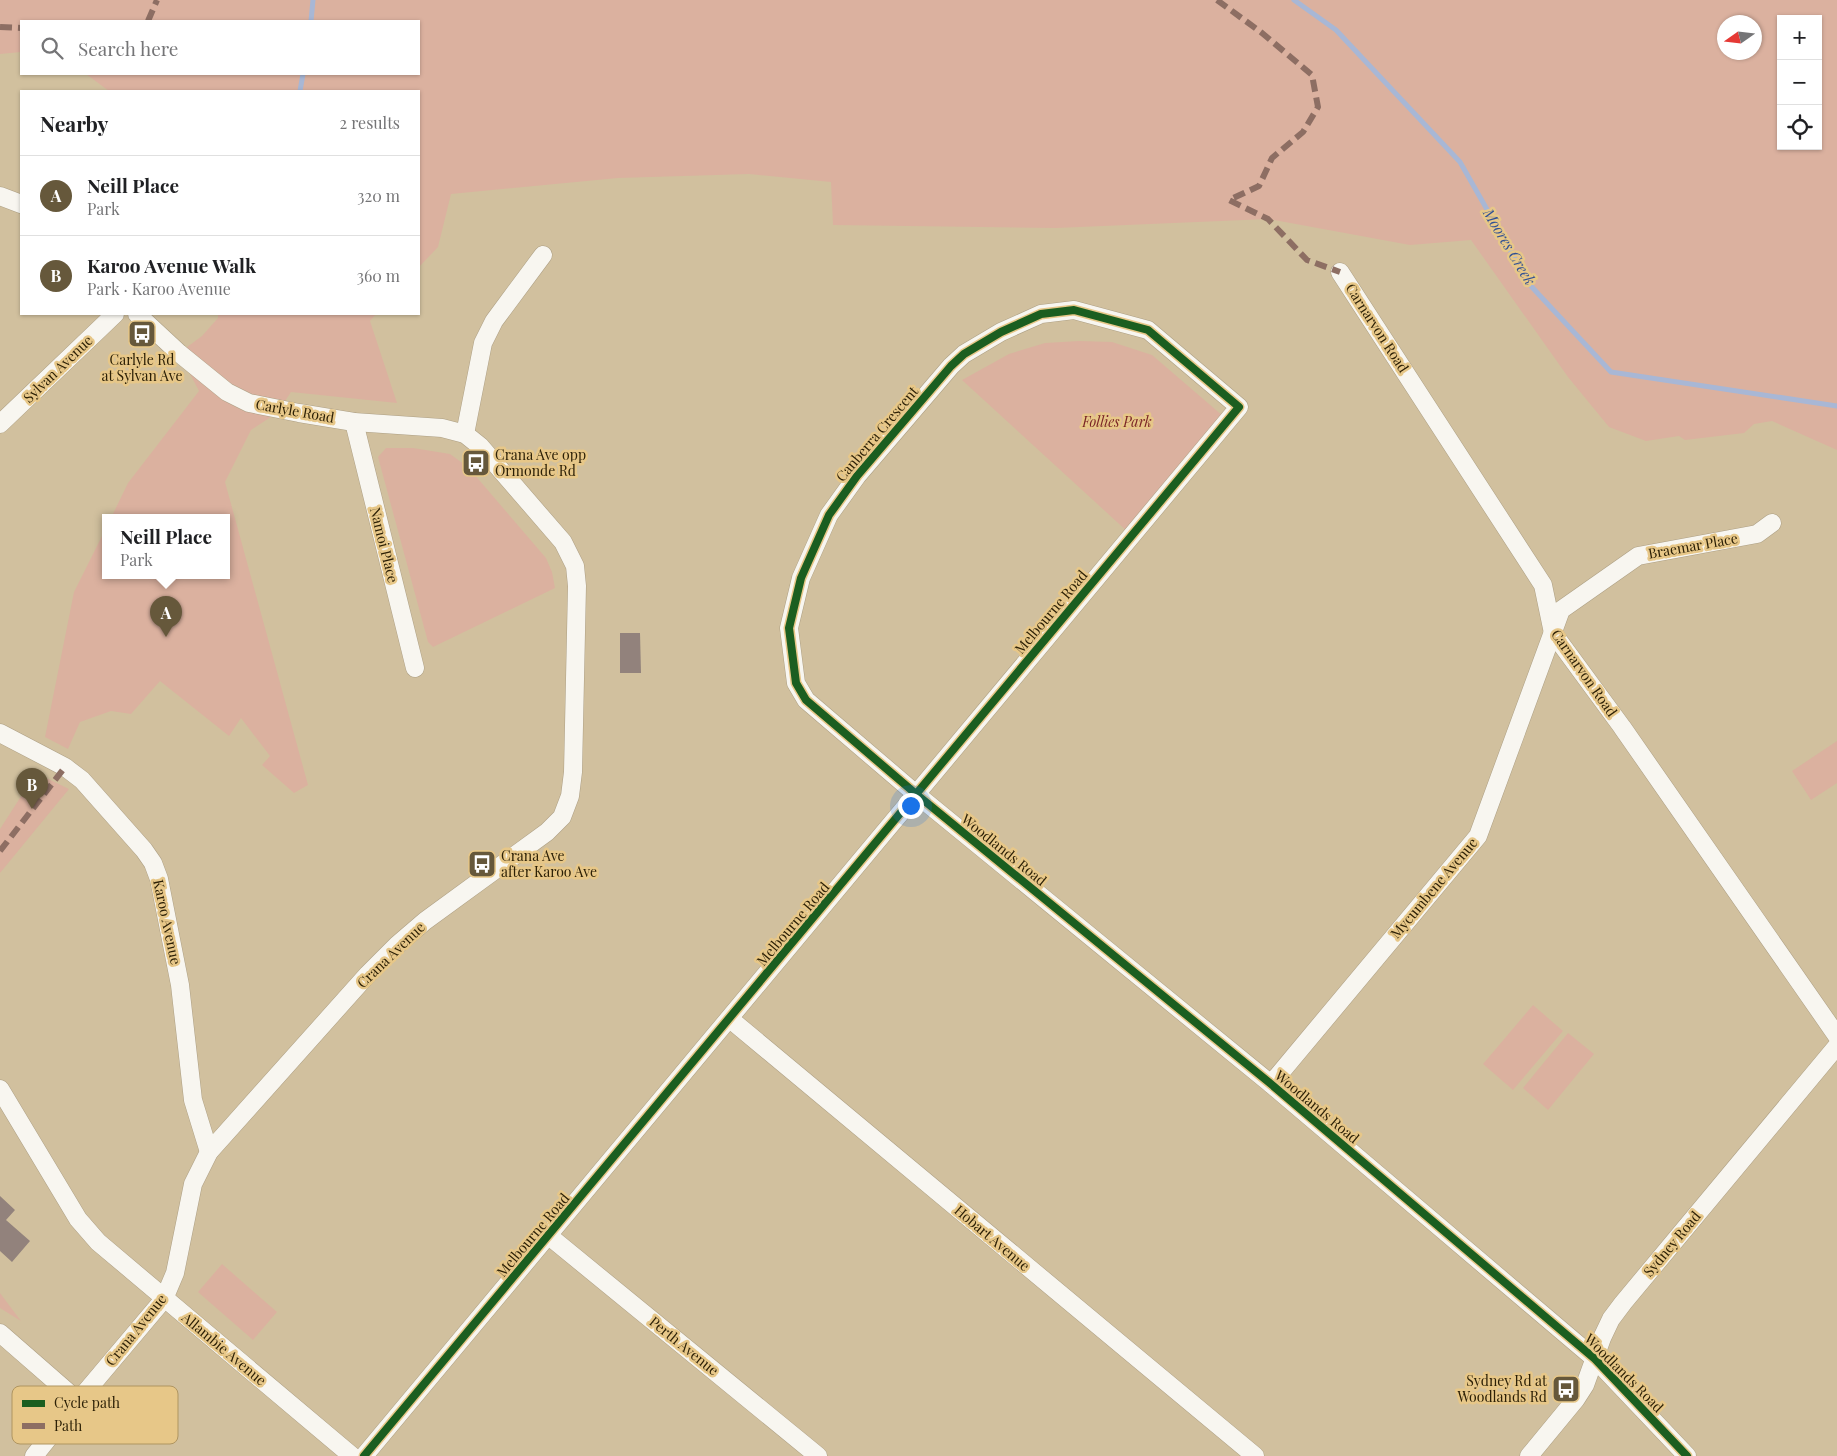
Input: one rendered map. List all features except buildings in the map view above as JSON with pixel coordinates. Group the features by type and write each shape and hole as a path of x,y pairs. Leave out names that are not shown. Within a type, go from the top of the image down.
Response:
{"street":[{"path":"0,196 20,204"},
{"path":"466,434 482,342 494,320 543,255"},
{"name":"Carnarvon Road","path":"1340,272 1543,585 1553,633 1628,735 1837,1036"},
{"name":"Canberra Crescent","path":"916,794 806,700 796,683 789,628 801,578 830,515 857,476 951,366 964,354 1001,332 1041,314 1074,310 1148,330 1239,407"},
{"name":"Sylvan Avenue","path":"0,424 114,315"},
{"name":"Carlyle Road","path":"138,315 179,353 227,392 250,403 354,422 442,428 466,434 480,446"},
{"name":"Melbourne Road","path":"365,1455 1239,407"},
{"name":"Namoi Place","path":"354,422 415,668"},
{"name":"Crana Avenue","path":"91,1386 164,1299 175,1273 193,1184 209,1152 368,974 397,945 418,927 547,832 562,817 570,796 573,772 578,586 575,566 563,542 480,446"},
{"name":"Braemar Place","path":"1553,633 1561,610 1638,556 1757,534 1772,523"},
{"name":"Mycumbene Avenue","path":"1271,1084 1478,836 1553,633"},
{"name":"Karoo Avenue","path":"0,733 65,767 82,780 144,850 153,863 159,879 180,985 193,1100 209,1152"},
{"name":"Woodlands Road","path":"916,794 1271,1084 1595,1359 1687,1456"},
{"name":"Hobart Avenue","path":"730,1019 1255,1456"},
{"name":"Sydney Road","path":"1529,1456 1576,1399 1585,1385 1602,1338 1611,1319 1623,1303 1837,1046"},
{"name":"Allambie Avenue","path":"0,1090 78,1219 98,1242 164,1299 365,1455"},
{"name":"Perth Avenue","path":"549,1236 818,1456"},
{"path":"0,1333 61,1386"},
{"name":"Crana Avenue","path":"34,1456 44,1444"}],"green space":[{"path":"0,0 1837,0 1837,450 1772,421 1754,424 1744,433 1685,440 1679,436 1646,441 1609,427 1568,377 1471,240 1410,245 1268,219 1056,228 833,225 831,182 749,174 618,178 451,194 438,247 420,266 420,90 108,90 87,75 420,75 420,20 20,20 20,52 0,54"},
{"path":"218,315 375,315 370,321 397,403 291,392 277,413 251,430 225,482 308,785 294,793 262,765 270,756 241,718 229,736 160,681 131,714 111,711 80,722 68,749 45,737 74,592 102,536 102,579 230,579 230,514 113,514 128,483 199,391 179,353 202,336 218,318"},
{"name":"Follies Park","path":"1112,342 1152,355 1223,416 1129,533 962,380 1009,354 1045,343"},
{"path":"386,448 413,448 450,454 468,467 546,558 552,572 555,588 433,647 428,642 378,457"},
{"path":"1837,741 1837,783 1811,800 1792,771"},
{"path":"36,773 69,789 0,873 0,829"},
{"path":"1533,1005 1563,1031 1513,1090 1483,1064"},
{"path":"1568,1033 1594,1054 1548,1110 1523,1088"},
{"path":"222,1264 277,1312 253,1340 198,1292"},
{"path":"0,1293 21,1321 0,1308"}],"waterway":[{"path":"311,20 313,0"},
{"name":"Moores Creek","path":"1294,0 1336,30 1460,162 1530,285 1611,372 1837,406"},
{"path":"300,90 303,75"}],"marked path":[{"path":"148,20 157,0"},
{"path":"1217,0 1262,33 1312,75 1318,107 1303,132 1272,158 1259,186 1229,200 1268,219 1307,260 1340,272"},
{"path":"0,27 20,28"},
{"path":"0,851 65,767"}],"cycle path":[{"path":"364,1456 584,1194 911,801 1020,669 1239,407 1148,330 1074,310 1041,314 1001,332 964,354 951,366 857,476 829,515 801,578 789,628 796,683 806,700 916,794 1271,1084 1595,1359 1687,1456"}],"place":[{"name":"Carlyle Rd at Sylvan Ave","path":"142,334"},
{"name":"Crana Ave opp Ormonde Rd","path":"476,463"},
{"name":"Neill Place","path":"166,637"},
{"name":"Karoo Avenue Walk","path":"32,809"},
{"name":"Crana Ave after Karoo Ave","path":"482,864"},
{"name":"Sydney Rd at Woodlands Rd","path":"1566,1389"}]}
